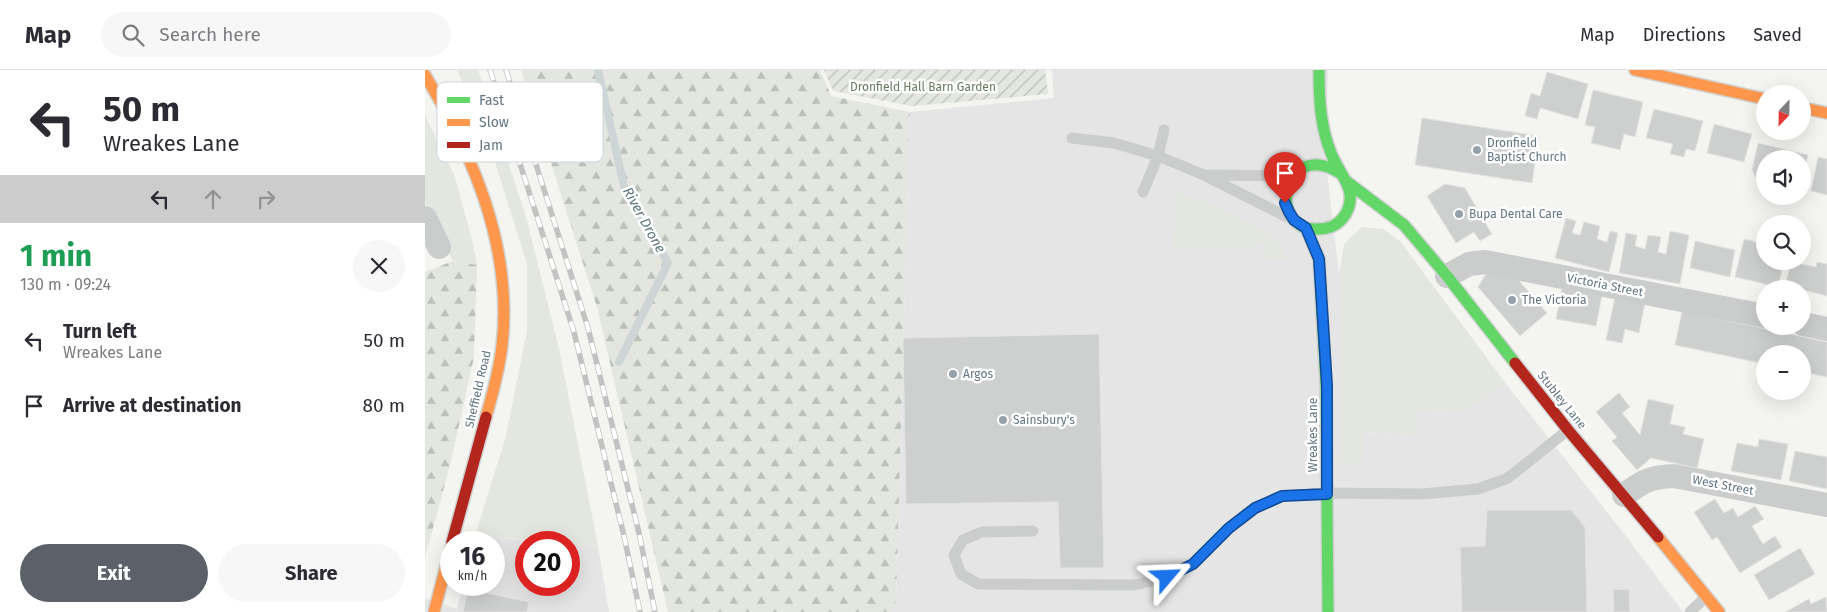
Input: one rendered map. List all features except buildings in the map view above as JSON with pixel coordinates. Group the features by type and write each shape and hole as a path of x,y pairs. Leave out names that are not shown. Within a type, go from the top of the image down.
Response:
{"street":[{"name":"Wreakes Lane","path":"1319,70 1319,112 1328,147 1350,192 1347,213 1335,224 1319,259"},
{"path":"1635,70 1756,97"},
{"name":"Sheffield Road","path":"425,75 437,94"},
{"path":"1811,110 1827,113"},
{"name":"Wreakes Lane","path":"1312,137 1319,112"},
{"path":"1307,153 1297,172 1287,184 1285,194 1289,212 1294,220 1306,228 1319,230 1365,210 1382,208"},
{"name":"Sheffield Road","path":"456,531 495,383 502,344 503,299 498,250 486,199 471,162"},
{"path":"1297,172 1310,165 1321,164 1331,167 1343,177"},
{"name":"Stubley Lane","path":"1343,177 1365,197 1390,213 1404,225 1447,276 1568,430 1624,495 1719,612"},
{"path":"425,218 439,247"},
{"name":"Wreakes Lane","path":"1306,228 1319,259 1327,386 1328,612"},
{"name":"Victoria Street","path":"1447,276 1469,264 1485,262 1756,314"},
{"path":"1811,326 1827,329"},
{"name":"West Street","path":"1624,495 1641,483 1657,477 1674,476 1827,505"},
{"path":"434,612 440,589"}],"lane":[{"path":"1143,192 1158,156 1164,130"},
{"path":"1072,138 1114,142 1158,156 1204,175 1294,220"},
{"path":"1204,175 1297,172"},
{"path":"1033,531 982,532 963,540 954,555 961,574 978,584 1135,585 1167,577 1193,564 1229,528 1255,508 1282,496 1422,494 1478,489 1508,478 1568,430"},
{"path":"1690,612 1707,596"}],"shaded area":[{"path":"1052,70 1328,70 1325,156 1339,274 1362,432 1415,435 1417,413 1462,412 1506,384 1683,612 894,612 896,600 910,112 1054,98"},
{"path":"505,538 515,539 515,596 580,596 580,545 598,546 609,612 425,612 425,598 457,609 460,596 505,596"}],"green space":[{"path":"457,70 478,70 482,82 462,82"},
{"path":"521,70 820,70 831,96 910,112 896,600 894,612 668,612 597,307 551,162 603,162 603,82 525,82"},
{"name":"Dronfield Hall Barn Garden","path":"824,70 1045,70 1048,94 912,106 833,91"},
{"path":"425,115 437,140 437,162 448,162 455,177 477,265 453,261 425,202"},
{"path":"495,162 508,162 526,217 560,353 598,546 580,545 580,531 515,531 515,539 505,538 505,531 477,531 506,436 527,331 527,264"},
{"path":"1177,191 1229,212 1255,225 1277,242 1288,260 1265,261 1264,246 1173,248"},
{"path":"1362,227 1383,229 1400,241 1506,384 1462,412 1417,413 1415,435 1363,432 1362,463 1338,462 1339,274 1344,244"},
{"path":"453,261 477,265 474,357 450,466 425,557 425,272"}],"waterway":[{"name":"River Drone","path":"598,70 601,82"},
{"name":"River Drone","path":"603,92 624,186 668,263 619,362"}],"railway":[{"path":"490,70 494,82"},
{"path":"506,70 510,82"},
{"path":"519,162 574,332 624,536 640,612"},
{"path":"535,162 588,328 639,533 655,612"}],"traffic: fast":[{"path":"1319,70 1324,133 1333,158 1349,189 1350,201 1344,216 1334,225 1318,229 1302,226 1292,216 1287,203 1288,189 1294,176 1304,167 1320,165 1340,173"},
{"path":"1346,181 1404,225 1447,276 1515,363"},
{"path":"1306,228 1319,259 1326,386 1328,612"}],"traffic: slow":[{"path":"1635,70 1756,97"},
{"path":"425,75 437,96"},
{"path":"1811,110 1827,113"},
{"path":"470,162 486,204 495,239 501,274 504,310 499,364 486,417"},
{"path":"1658,537 1719,612"},
{"path":"434,612 440,589"}],"traffic: jam":[{"path":"1515,363 1568,430 1658,537"},
{"path":"455,531 486,417"}],"place":[{"name":"Dronfield Baptist Church","path":"1477,150"},
{"name":"Bupa Dental Care","path":"1459,214"},
{"name":"The Victoria","path":"1512,300"},
{"name":"Argos","path":"953,374"},
{"name":"Sainsbury's","path":"1003,420"}],"route":[{"path":"1167,577 1193,564 1229,528 1255,508 1282,496 1327,494 1327,386 1319,259 1306,228 1294,220 1285,203"}]}
